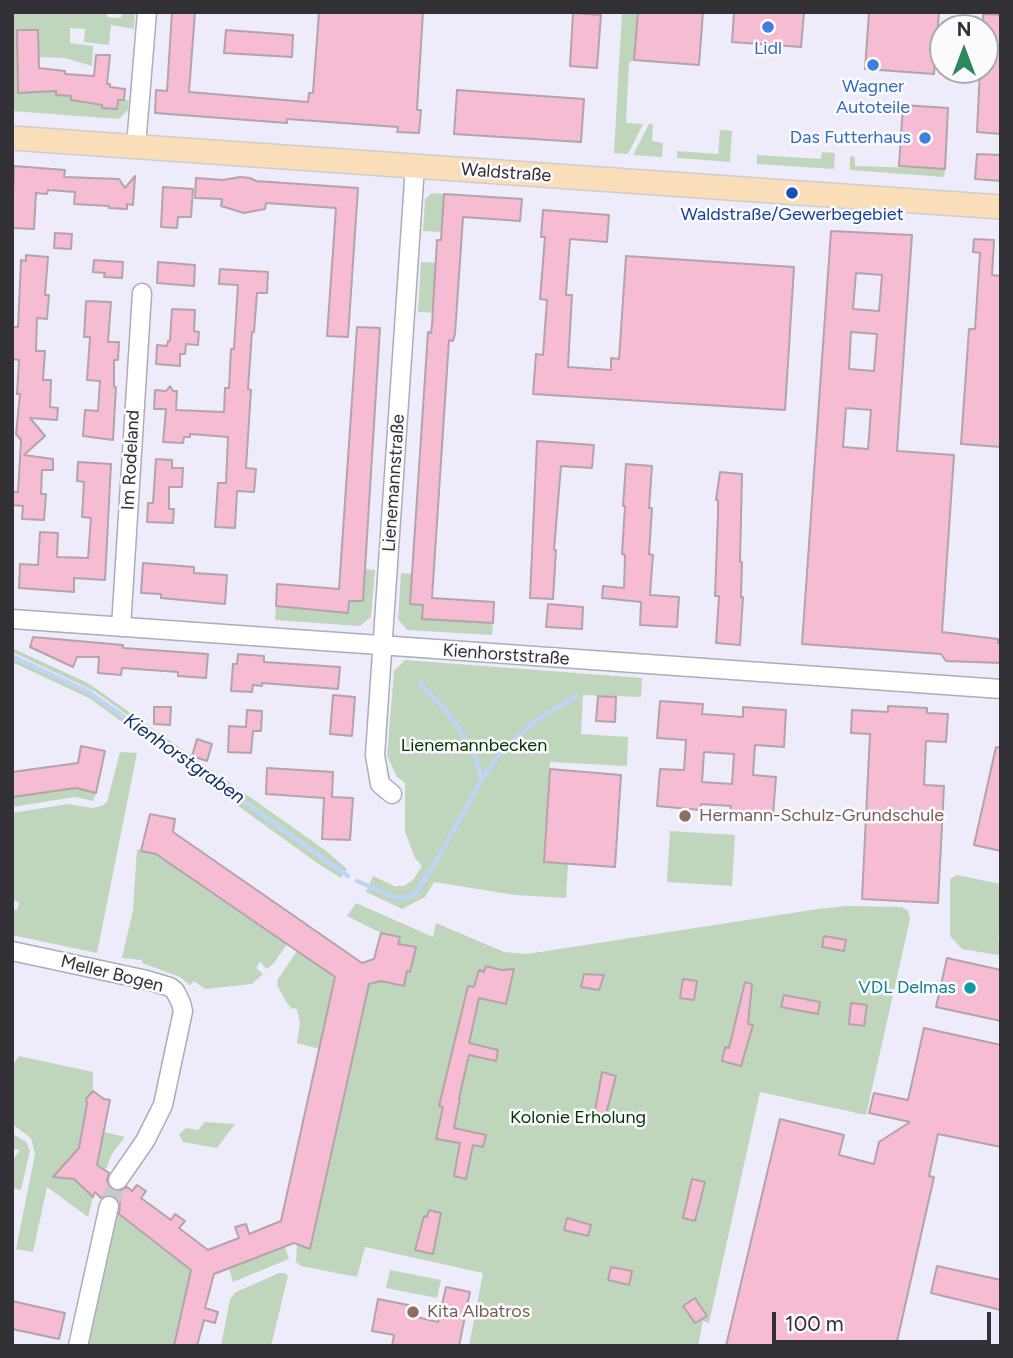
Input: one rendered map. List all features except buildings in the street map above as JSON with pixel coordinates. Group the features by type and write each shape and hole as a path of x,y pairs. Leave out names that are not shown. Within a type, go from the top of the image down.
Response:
{"main road":[{"name":"Waldstraße","path":"12,138 1001,208"}],"street":[{"path":"136,146 147,12"},
{"name":"Lienemannstraße","path":"392,794 380,784 376,755 415,166"},
{"name":"Im Rodeland","path":"121,626 142,293"},
{"name":"Kienhorststraße","path":"12,619 1001,689"},
{"name":"Meller Bogen","path":"12,951 170,987 181,1003 183,1011 163,1105 145,1141 118,1180"},
{"path":"78,1346 110,1206"}],"green space":[{"path":"12,12 91,12 121,18 122,12 135,12 134,29 111,25 109,45 84,42 85,29 70,28 70,43 93,46 92,66 65,58 39,57 38,30 17,31 18,93 56,91 56,95 71,96 85,101 86,104 102,105 103,109 117,109 118,100 129,100 128,110 119,119 12,111"},
{"path":"622,12 638,12 634,60 629,63 626,123 643,124 628,154 614,153"},
{"path":"649,124 653,124 652,141 663,143 662,157 633,155"},
{"path":"720,130 732,131 730,162 677,158 677,151 718,154"},
{"path":"822,152 835,153 834,169 757,164 757,155 821,159"},
{"path":"850,156 855,157 855,166 945,169 944,177 850,170"},
{"path":"432,193 444,194 441,232 423,231 425,199"},
{"path":"421,262 439,263 433,305 436,313 418,312"},
{"path":"365,569 375,570 371,617 360,626 275,620 276,606 348,613 349,601 363,601"},
{"path":"401,573 412,574 410,604 423,605 422,619 493,623 492,635 407,630 398,619"},
{"path":"12,648 88,683 325,850 347,869 345,872 94,691 12,652"},
{"path":"12,658 91,695 343,875 341,878 317,863 89,698 12,662"},
{"name":"Lienemannbecken","path":"405,660 642,678 641,697 583,695 581,734 628,737 627,766 550,762 544,862 568,864 566,898 515,895 434,882 425,897 402,909 366,892 373,876 394,886 404,886 413,880 422,866 415,858 405,832 405,783 397,777 387,756 394,671"},
{"path":"120,752 137,753 97,953 12,935 12,909 17,910 19,903 12,899 12,813 68,804 92,808 102,806 107,802"},
{"path":"84,787 96,793 93,801 75,797 12,807 12,797"},
{"path":"670,831 735,835 732,886 667,882"},
{"path":"137,849 156,854 287,944 274,963 267,969 260,962 256,968 263,974 252,984 205,989 194,981 190,985 180,977 142,963 142,960 122,958 133,910"},
{"path":"957,875 1001,884 1001,928 998,939 1001,940 1001,954 962,949 950,936 950,879"},
{"name":"Kolonie Erholung","path":"356,903 433,937 436,923 504,952 527,954 818,909 848,906 902,907 908,911 910,919 866,1115 760,1092 709,1323 703,1321 698,1346 469,1346 483,1273 365,1247 357,1277 301,1266 296,1262 297,1244 310,1249 369,984 410,972 416,948 398,944 399,937 381,933 347,916"},
{"path":"297,951 335,977 319,1049 297,1043 300,1023 297,1010 287,1003 277,985 278,979"},
{"path":"19,1056 93,1072 93,1091 86,1099 79,1148 54,1176 73,1179 93,1197 88,1217 47,1187 33,1252 16,1249 35,1154 31,1138 12,1124 12,1066"},
{"path":"205,1122 235,1124 217,1148 183,1142 179,1134 186,1128 198,1130"},
{"path":"104,1132 125,1137 112,1154 105,1171 97,1165"},
{"path":"13,1134 26,1142 30,1151 21,1190 12,1188 12,1161 20,1150 12,1149"},
{"path":"116,1211 191,1270 174,1346 87,1346"},
{"path":"285,1247 289,1259 233,1282 229,1268"},
{"path":"390,1270 441,1280 437,1298 386,1288"},
{"path":"279,1273 288,1276 271,1346 221,1346 230,1299 236,1292"}],"waterway":[{"name":"Kienhorstgraben","path":"12,656 89,692 348,876"},
{"path":"420,683 447,712 463,735 476,758 481,778"},
{"name":"Kienhorstgraben","path":"357,881 394,897 414,895 437,860 482,779 501,753 532,723 576,696"}],"tunnel":[{"path":"109,1206 118,1180"}],"place":[{"name":"Lidl","path":"768,27"},
{"name":"Wagner Autoteile","path":"873,65"},
{"name":"Das Futterhaus","path":"925,138"},
{"name":"Waldstraße/Gewerbegebiet","path":"792,193"},
{"name":"Hermann-Schulz-Grundschule","path":"685,816"},
{"name":"VDL Delmas","path":"970,988"},
{"name":"Kita Albatros","path":"413,1312"}]}
